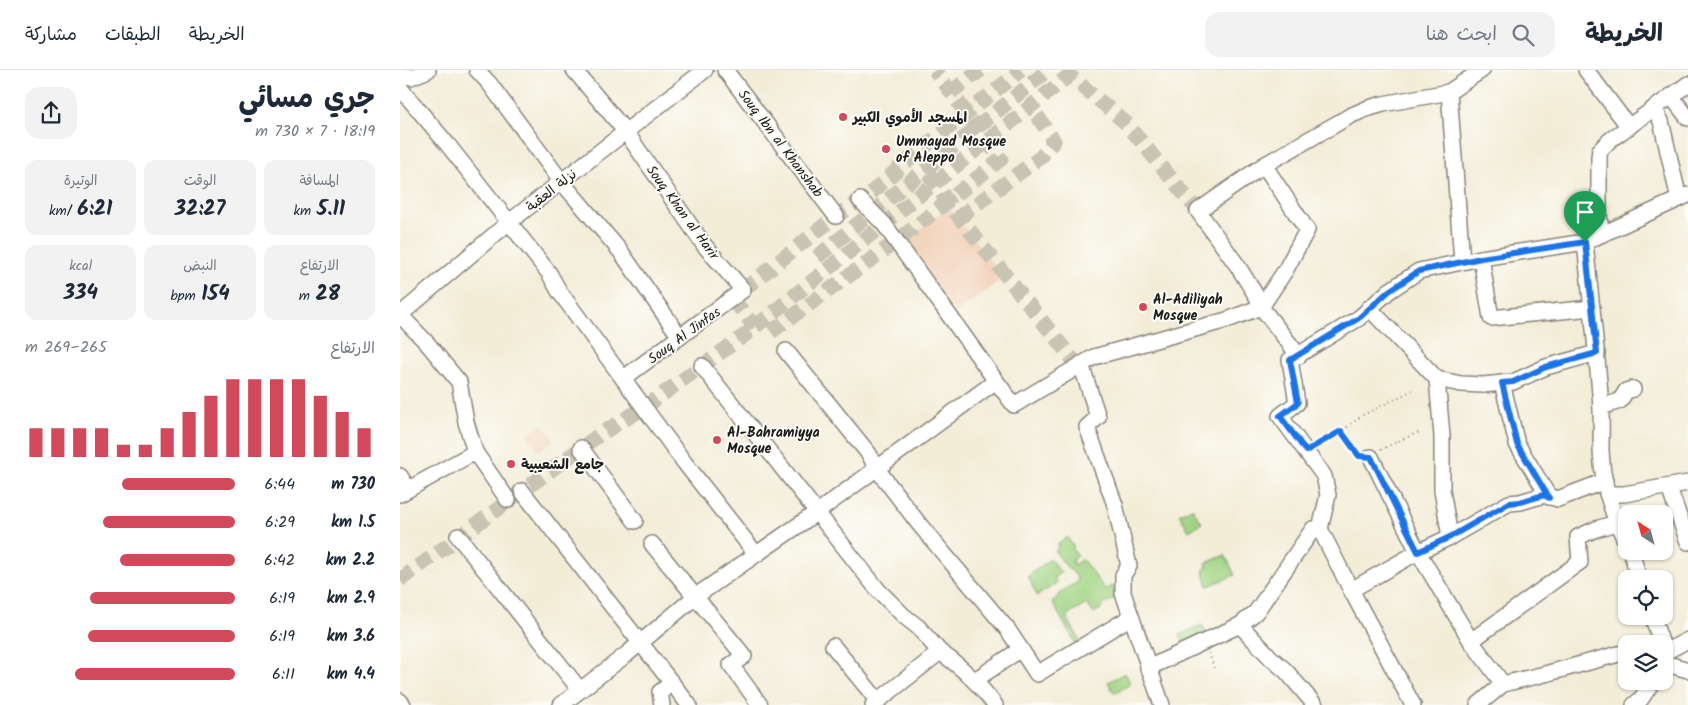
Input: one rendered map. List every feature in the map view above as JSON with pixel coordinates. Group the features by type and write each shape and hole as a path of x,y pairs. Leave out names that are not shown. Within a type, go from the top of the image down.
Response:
{"street":[{"path":"400,76 411,77 428,70"},
{"path":"478,70 561,182 621,252 680,337"},
{"path":"574,70 626,132"},
{"name":"نزلة العقبة","path":"400,315 508,223 706,70"},
{"name":"Souq Ibn al Khanshab","path":"725,70 836,216"},
{"path":"1299,356 1261,307 1237,265 1198,211 1264,165 1350,116 1366,109 1449,92 1482,70"},
{"path":"1586,70 1629,127"},
{"path":"1601,234 1599,214 1600,150 1610,140 1688,84"},
{"path":"400,88 448,145 549,273 559,290 684,462 756,554"},
{"path":"1449,92 1462,261"},
{"path":"1672,96 1688,118"},
{"path":"1413,705 1320,529 1328,496 1324,476 1280,416 1298,403 1290,360 1359,318 1389,291 1419,271 1462,261 1585,242 1684,197 1661,121 1654,108"},
{"name":"Souq Khan al Harir","path":"626,132 704,245 743,290 680,337"},
{"path":"860,200 888,230 1014,405 1094,356 1228,320 1261,307 1285,271 1307,230 1264,165"},
{"path":"1585,242 1597,353 1601,408 1601,453 1606,488 1618,527"},
{"path":"1481,258 1491,318 1592,308"},
{"path":"1369,308 1437,379 1461,384 1483,385 1513,382 1546,367 1597,353"},
{"path":"400,315 413,330 428,342 459,382 466,422 475,452 508,500"},
{"name":"Souq Al Jinfas","path":"624,378 680,337"},
{"path":"786,351 870,454 877,469 919,524 1008,630 1037,674 1131,617"},
{"path":"1081,364 1098,417 1088,427 1115,504 1129,566 1123,575 1123,592 1162,705"},
{"path":"702,366 878,590 918,627 940,652 975,680 995,705"},
{"path":"1437,379 1442,436 1442,490 1450,537"},
{"path":"561,705 696,596 816,513 996,381"},
{"path":"1502,383 1517,444 1549,498"},
{"path":"1601,408 1620,401 1626,391 1633,389"},
{"path":"581,448 635,521"},
{"path":"402,486 475,452"},
{"path":"1371,457 1418,552 1471,641 1503,684"},
{"path":"1351,590 1509,503 1544,495 1549,498 1558,499 1606,488 1624,494 1669,488 1688,483"},
{"path":"1669,488 1688,542"},
{"path":"522,491 689,705"},
{"path":"1471,641 1580,562 1578,537 1616,523"},
{"path":"1148,668 1240,624 1256,612 1313,529 1320,529"},
{"path":"458,536 580,690"},
{"path":"652,544 744,656 731,665 760,705"},
{"path":"1240,624 1271,658 1286,671 1315,705"},
{"path":"1673,650 1688,640"},
{"path":"833,646 876,703 940,652"},
{"path":"975,680 1021,649"},
{"path":"1478,705 1503,684 1618,654"},
{"path":"1673,661 1688,670"},
{"path":"662,705 660,692 672,683"},
{"path":"1634,705 1648,690"},
{"path":"400,701 403,705"}],"path":[{"path":"1306,451 1341,431 1363,415 1413,390"},
{"path":"1341,431 1359,456 1371,457 1397,444 1403,438 1420,432"},
{"path":"1206,641 1214,668"}],"shaded area":[{"path":"948,206 1004,278 956,313 902,244"},
{"path":"543,424 554,440 539,451 527,435"}],"green space":[{"path":"1192,508 1202,523 1189,531 1179,514"},
{"path":"1067,537 1074,547 1072,548 1077,556 1072,561 1074,565 1082,559 1105,589 1113,586 1117,598 1102,605 1103,608 1093,613 1087,604 1066,616 1081,642 1076,644 1052,602 1065,589 1078,582 1076,576 1069,570 1055,551 1058,548 1058,544"},
{"path":"1225,555 1235,575 1208,586 1203,570 1207,567 1206,563"},
{"path":"1050,559 1061,573 1054,577 1057,583 1037,596 1028,576"},
{"path":"1202,625 1208,638 1186,648 1180,635"},
{"path":"1125,673 1131,684 1114,693 1108,682"}],"tunnel":[{"path":"771,332 897,241 1001,159 935,70"},
{"path":"951,92 981,70"},
{"path":"743,290 836,216 871,193 913,156 1021,70"},
{"path":"817,257 1048,70"},
{"path":"1063,70 1126,123 1198,211"},
{"path":"400,580 599,435 645,407 745,335 1076,70"},
{"path":"959,217 1041,157 1054,141 1030,105"},
{"path":"929,174 951,207 1078,366"},
{"path":"733,299 755,327"}],"place":[{"name":"المسجد الأموي الكبير","path":"843,117"},
{"name":"Ummayad Mosque of Aleppo","path":"886,149"},
{"name":"Al-Adiliyah Mosque","path":"1143,307"},
{"name":"Al-Bahramiyya Mosque","path":"717,440"},
{"name":"جامع الشعيبية","path":"511,464"}],"route":[{"path":"1585,242 1597,353 1546,367 1513,382 1502,383 1517,444 1549,498 1544,495 1520,502 1512,501 1450,537 1418,552 1371,457 1359,456 1341,431 1306,451 1280,416 1298,403 1290,360 1359,318 1389,291 1419,271 1462,261 1585,242"}]}
